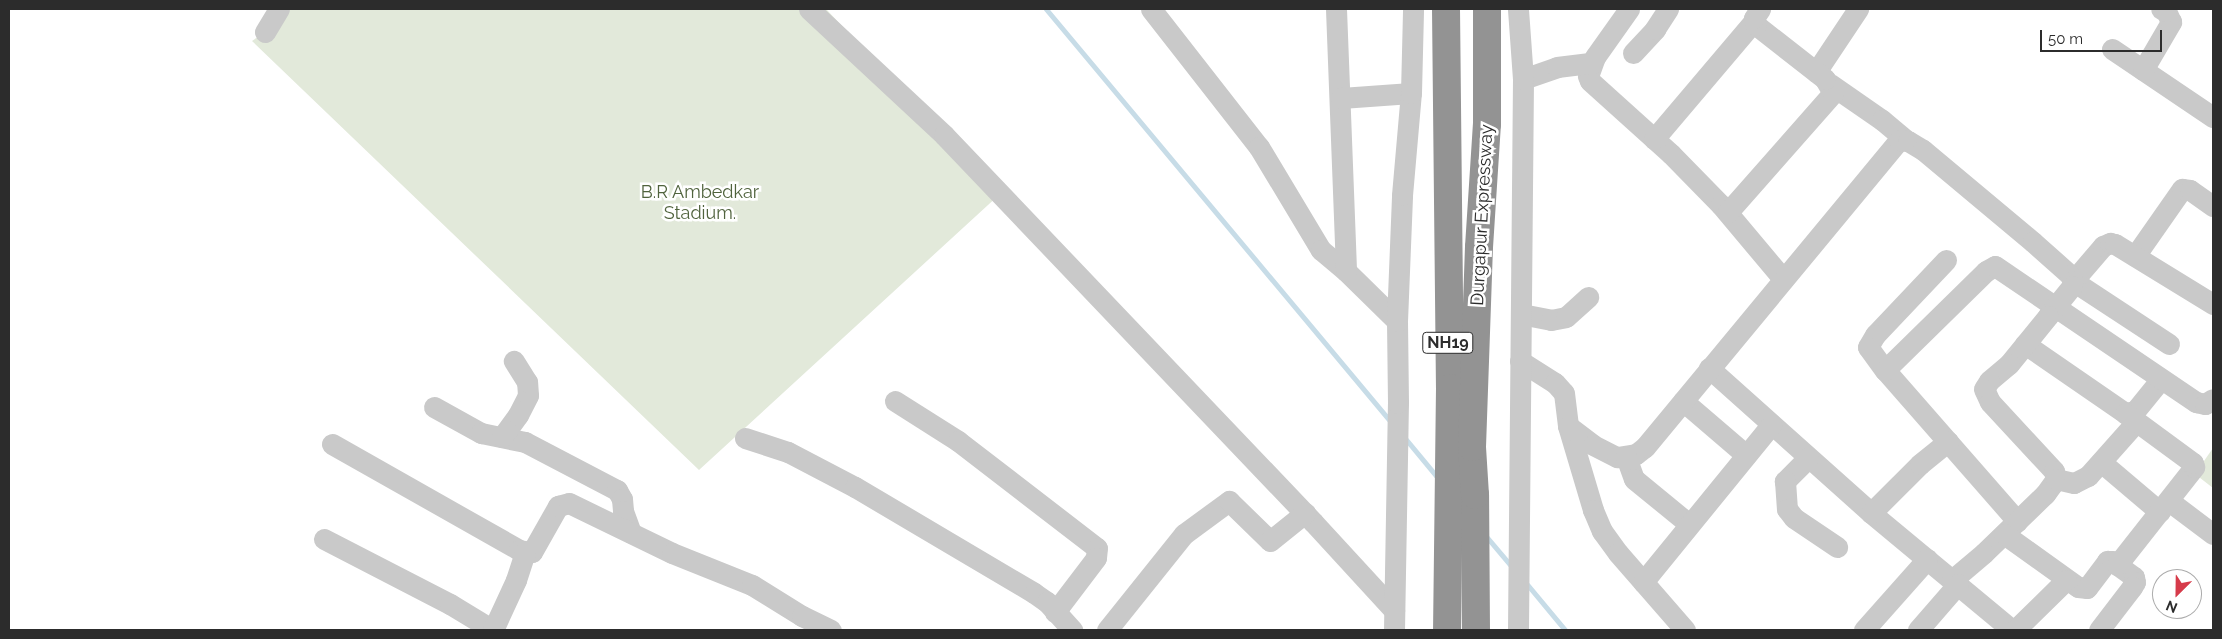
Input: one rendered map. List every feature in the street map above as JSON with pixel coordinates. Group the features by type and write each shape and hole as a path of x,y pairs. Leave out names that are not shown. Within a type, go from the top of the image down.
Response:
{"highway":[{"name":"Durgapur Expressway","path":"1446,9 1448,630"},
{"name":"Durgapur Expressway","path":"1476,630 1476,495 1472,447 1479,247 1487,124 1487,9"}],"street":[{"path":"265,32 279,9"},
{"path":"809,9 944,135 1305,513 1394,620"},
{"path":"1151,9 1259,146 1321,250 1346,271 1397,321"},
{"path":"1336,9 1341,98 1346,271"},
{"path":"1394,620 1398,403 1397,321 1402,195 1411,93 1413,9"},
{"path":"1518,9 1523,79 1518,622"},
{"path":"1629,9 1592,63 1588,76 1593,86 1654,140 1728,212 1783,279"},
{"path":"1633,53 1655,29 1668,9"},
{"path":"1823,78 1858,9"},
{"path":"2143,70 2171,22 2165,10"},
{"path":"1654,140 1757,15 1823,78 1882,120 1905,140 1923,150 2033,242 2070,275 2072,286 2009,364 1984,389 1985,394 2054,472 2056,480"},
{"path":"2112,48 2213,117"},
{"path":"1523,79 1557,67 1592,63"},
{"path":"1728,212 1831,97 1833,93 1823,78"},
{"path":"1341,98 1411,93"},
{"path":"1568,426 1607,454 1626,457 1636,454 1645,447 1898,140 1905,140"},
{"path":"2135,256 2182,189 2190,190 2213,206"},
{"path":"2072,281 2106,244 2115,244 2213,304"},
{"path":"1946,260 1871,340 1868,347 1885,370 1948,441 2010,528 2066,580 2078,587 2087,588 2107,560 2118,565 2134,577 2135,582 2099,630"},
{"path":"1885,370 1992,267 2000,268 2054,308 2196,402 2205,404 2213,399"},
{"path":"2072,281 2169,344"},
{"path":"1521,314 1551,320 1566,317 1588,297"},
{"path":"2025,344 2193,463 2193,472 2118,565"},
{"path":"1520,361 1561,390 1566,399 1568,426 1599,525 1608,541 1685,630"},
{"path":"502,437 518,415 528,396 527,382 514,362"},
{"path":"1709,368 1871,513 2013,630 2066,580"},
{"path":"2056,480 2066,483 2080,481 2100,462 2135,411 2161,379"},
{"path":"895,401 958,441 1097,548 1096,558 1055,612"},
{"path":"1683,401 1746,455"},
{"path":"434,407 481,434 525,442 617,490 622,499 623,511 631,533"},
{"path":"1643,582 1688,524 1771,425"},
{"path":"745,438 788,452 855,487 1034,593 1047,602 1072,630"},
{"path":"1871,513 1920,464 1948,441"},
{"path":"332,444 525,552 532,552 537,547 558,506 563,503 569,503 672,553 752,585 798,623 831,630"},
{"path":"1626,457 1634,479 1688,524"},
{"path":"1808,458 1786,481 1787,509 1794,518 1837,547"},
{"path":"2100,462 2165,506 2213,534"},
{"path":"1918,630 1955,582 2045,494 2056,480"},
{"path":"1107,630 1184,534 1229,501 1270,541 1305,513"},
{"path":"324,540 450,604 493,630 516,580 525,552"},
{"path":"1864,630 1926,559"}],"green space":[{"name":"B.R Ambedkar Stadium.","path":"279,9 826,9 1000,194 699,470 252,41 265,32"},
{"path":"2213,448 2213,488 2195,474"}],"waterway":[{"path":"1046,9 1390,421"},
{"path":"1404,437 1438,478"},
{"path":"1485,535 1512,567"},
{"path":"1526,583 1565,630"}]}
